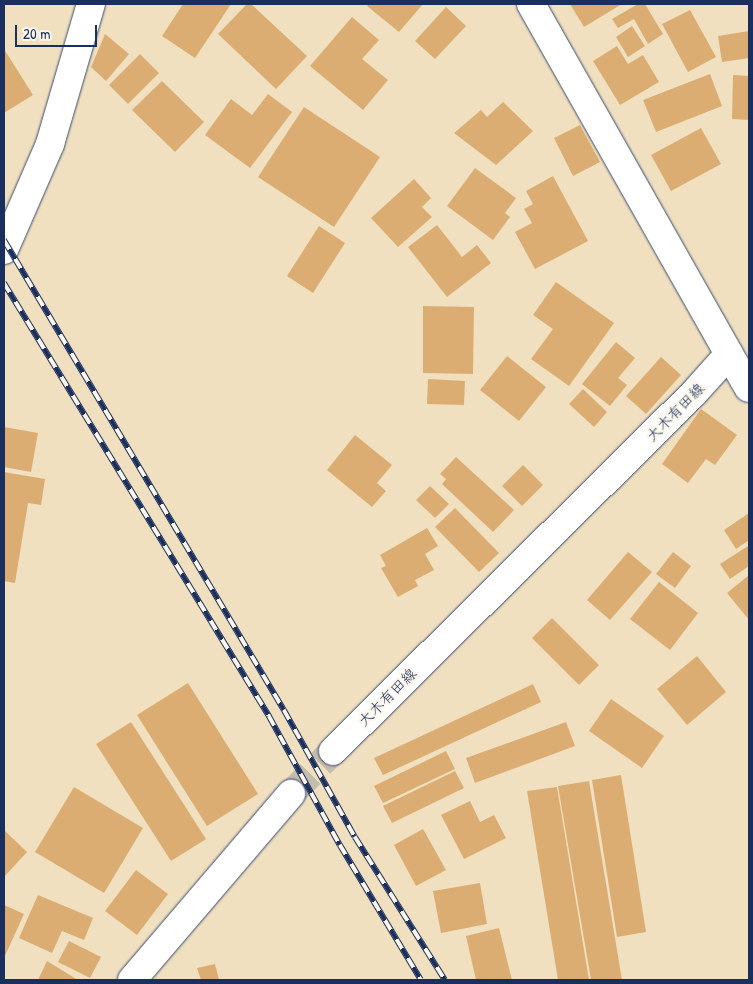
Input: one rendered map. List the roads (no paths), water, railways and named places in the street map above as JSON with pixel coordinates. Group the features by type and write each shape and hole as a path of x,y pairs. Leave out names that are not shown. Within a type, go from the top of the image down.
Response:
{"main road":[{"path":"4,250 50,144 91,4"},
{"path":"531,4 749,388"},
{"name":"大木有田線","path":"333,751 694,393 729,354"},
{"path":"132,980 292,794"}],"tunnel":[{"path":"291,794 333,751"}],"railway":[{"path":"4,240 284,710 355,837 445,980"},
{"path":"4,283 269,716 340,845 421,980"}]}
